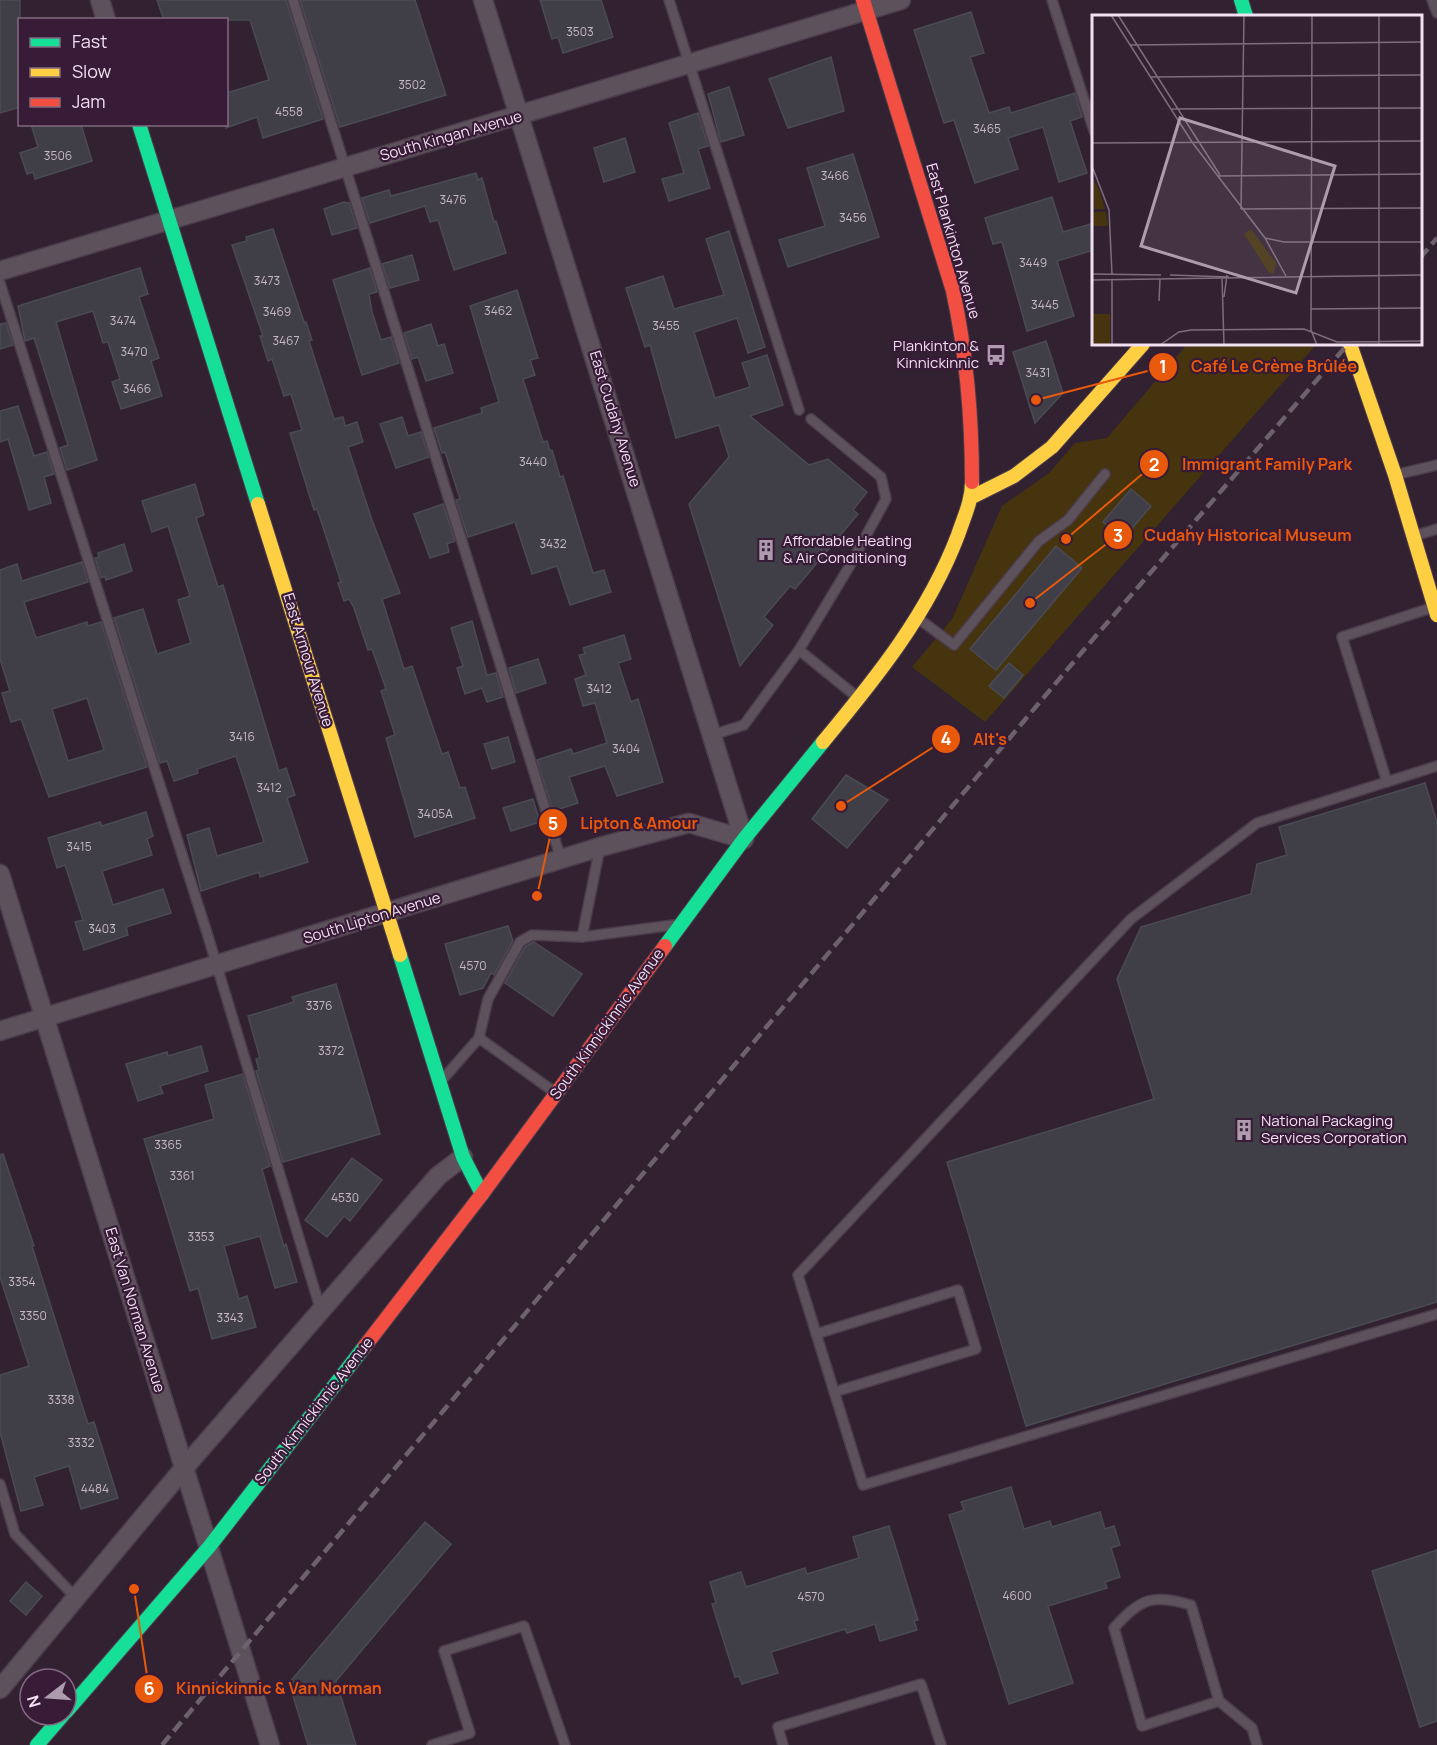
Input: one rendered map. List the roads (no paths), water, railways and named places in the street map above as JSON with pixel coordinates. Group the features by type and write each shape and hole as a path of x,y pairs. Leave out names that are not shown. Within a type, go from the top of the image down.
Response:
{"street":[{"path":"100,0 105,18"},
{"name":"East Cudahy Avenue","path":"483,0 744,838"},
{"name":"South Kingan Avenue","path":"0,271 690,64 865,5 901,0"},
{"path":"1241,0 1246,15"},
{"name":"East Plankinton Avenue","path":"865,5 953,291 963,338 972,413 972,497"},
{"name":"East Armour Avenue","path":"140,126 463,1157 482,1194"},
{"path":"972,497 1014,476 1052,447 1142,345"},
{"path":"1350,345 1395,476 1436,611"},
{"name":"South Kinnickinnic Avenue","path":"78,1698 209,1547 482,1194 744,838 859,699 917,617 951,553 972,497"},
{"name":"South Lipton Avenue","path":"0,1031 388,914 600,847 688,823 744,838"},
{"name":"East Van Norman Avenue","path":"0,874 270,1745"},
{"path":"0,1689 184,1468 438,1176 463,1157"},
{"name":"South Kinnickinnic Avenue","path":"38,1745 53,1727"}],"lane":[{"path":"293,0 561,859"},
{"path":"669,0 799,410"},
{"path":"1052,0 1092,125"},
{"path":"1432,0 1437,13"},
{"path":"0,283 216,965 321,1311"},
{"path":"712,735 744,725 799,650 849,567 886,499 880,477 811,418"},
{"path":"1395,476 1437,465"},
{"path":"917,617 954,645 1039,541 1068,520 1105,474"},
{"path":"1412,537 1437,529"},
{"path":"1387,782 1342,637 1436,611"},
{"path":"799,650 859,699"},
{"path":"1437,766 1257,823 1131,919 798,1275 863,1485 1437,1314"},
{"path":"582,937 600,847"},
{"path":"440,1082 479,1038 488,999 520,942 532,935 582,937 681,923"},
{"path":"479,1038 556,1093"},
{"path":"816,1334 958,1290 976,1349 834,1392"},
{"path":"0,1484 15,1534 76,1598"},
{"path":"1219,1701 1142,1726 1114,1628 1131,1609 1149,1598 1169,1599 1191,1605 1219,1701 1252,1728 1257,1745"},
{"path":"432,1745 470,1733 444,1651 524,1626 565,1745"},
{"path":"783,1745 778,1727 921,1683 941,1745"}],"railway":[{"path":"1422,256 1437,238"},
{"path":"162,1745 1082,652 1347,345"}],"place":[{"name":"Plankinton & Kinnickinnic","path":"996,355"},
{"name":"Café Le Crème Brûlée","path":"1036,400"},
{"name":"Immigrant Family Park","path":"1066,539"},
{"name":"Affordable Heating & Air Conditioning","path":"766,550"},
{"name":"Cudahy Historical Museum","path":"1030,603"},
{"name":"Alt's","path":"841,806"},
{"name":"Lipton & Amour","path":"537,896"},
{"name":"National Packaging Services Corporation","path":"1244,1130"},
{"name":"Kinnickinnic & Van Norman","path":"134,1589"}]}
